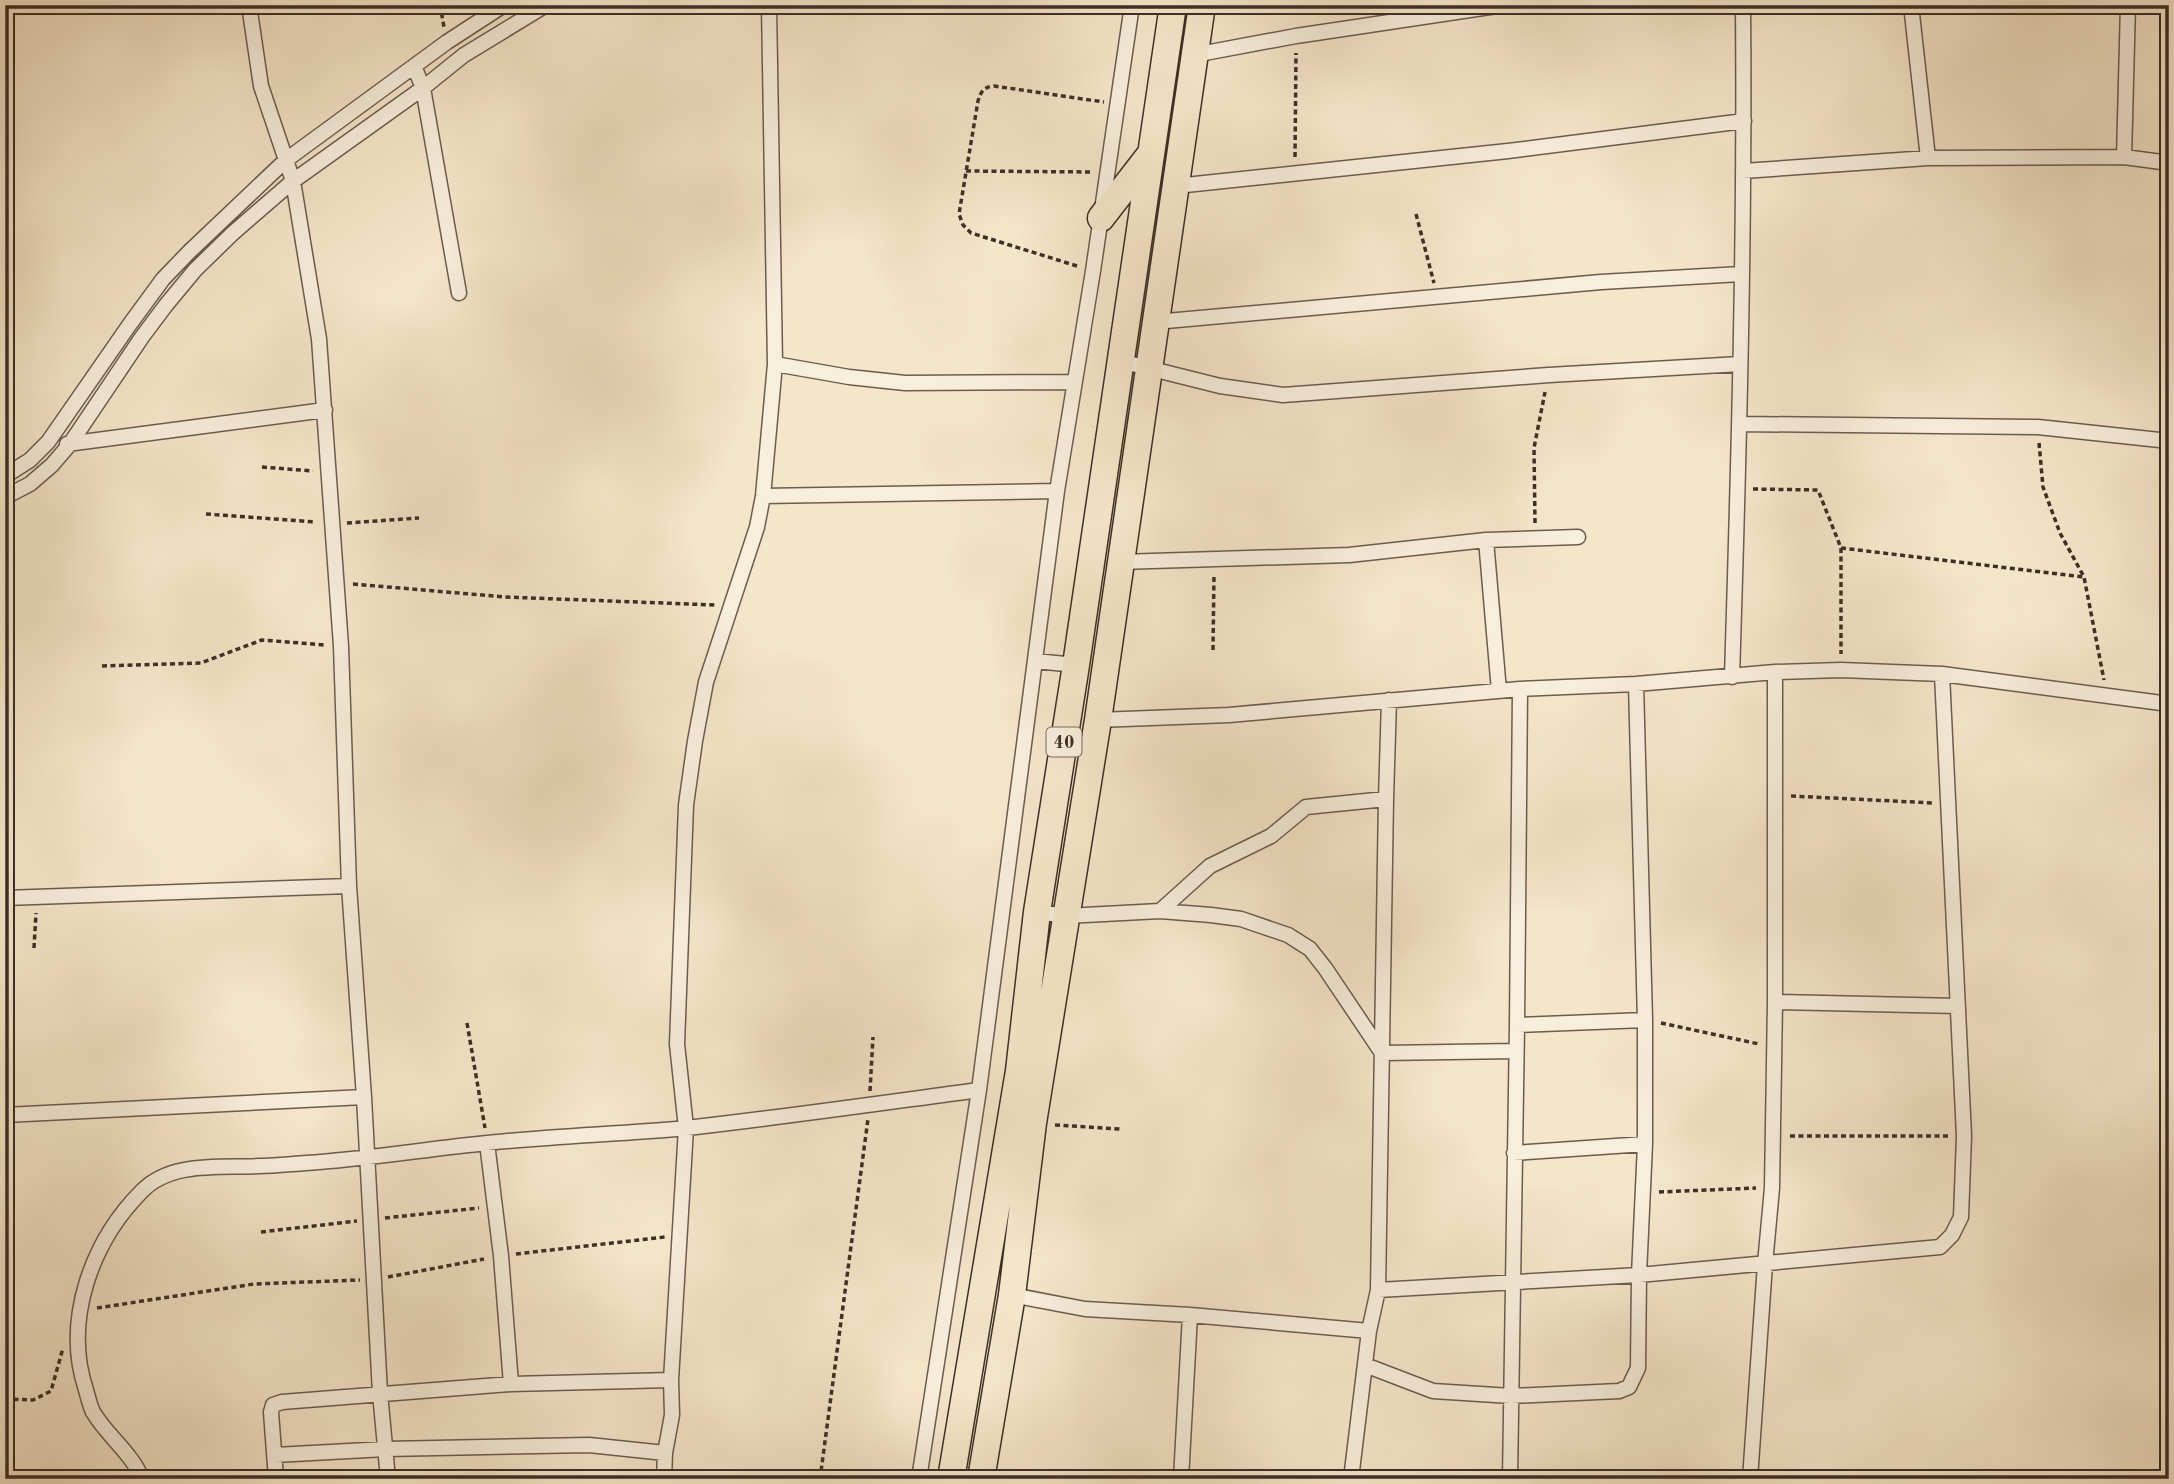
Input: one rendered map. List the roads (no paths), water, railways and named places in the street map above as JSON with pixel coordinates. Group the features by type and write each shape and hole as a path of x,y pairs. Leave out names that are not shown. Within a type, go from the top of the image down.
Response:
{"highway":[{"name":"40","path":"951,1479 1019,1071 1037,912 1076,665 1172,5"},
{"name":"40","path":"981,1479 1012,1295 1033,1123 1098,720 1202,5"},
{"path":"1101,218 1150,155"}],"street":[{"path":"249,5 261,86 293,181 319,339 326,410 341,646 349,886 380,1393 388,1479"},
{"path":"5,475 30,460 48,442 163,279 286,160 447,42 504,5"},
{"path":"5,497 30,484 52,466 70,444 142,337 195,270 233,233 293,181 424,88 464,55 546,5"},
{"path":"664,1479 665,1453 672,1415 671,1380 686,1128 677,1044 686,805 706,682 757,527 764,496 775,364 769,5"},
{"path":"919,1479 979,1090 1057,491 1132,5"},
{"path":"1194,55 1296,36 1431,18 1503,5"},
{"path":"1732,677 1741,424 1743,5"},
{"path":"1911,5 1928,158"},
{"path":"2124,157 2128,5"},
{"path":"414,66 424,88 459,293"},
{"path":"1176,186 1508,151 1744,121"},
{"path":"1742,171 1928,158 2124,157 2169,163"},
{"path":"1155,322 1601,282 1741,274"},
{"path":"1119,361 1220,386 1283,395 1549,374 1740,364"},
{"path":"775,364 849,377 905,383 1074,382"},
{"path":"48,442 70,444 326,410"},
{"path":"1741,424 2038,428 2169,441"},
{"path":"764,496 1057,491"},
{"path":"1120,562 1349,555 1486,540 1578,537"},
{"path":"1486,540 1499,691"},
{"path":"1035,661 1076,665"},
{"path":"1098,720 1228,715 1520,689 1841,670 1942,674 2169,704"},
{"path":"1750,1479 1772,1188 1775,672"},
{"path":"1378,1290 1639,1275 1765,1264 1940,1247 1952,1235 1961,1217 1964,1136 1942,674"},
{"path":"1365,1365 1433,1391 1511,1396 1619,1391 1629,1387 1638,1368 1639,1275 1646,1144 1636,684"},
{"path":"1510,1479 1520,689"},
{"path":"1351,1479 1365,1365 1378,1290 1385,799 1389,700"},
{"path":"1160,911 1210,866 1271,836 1306,807 1385,799"},
{"path":"5,898 349,886"},
{"path":"1037,912 1066,916 1160,911 1211,915 1241,919 1287,935 1310,949 1382,1053"},
{"path":"1775,1002 1958,1006"},
{"path":"1517,1025 1645,1020"},
{"path":"1382,1053 1516,1051"},
{"path":"142,1479 127,1455 92,1411 81,1377 77,1332 81,1302 100,1248 143,1189 163,1176 184,1170 367,1159 487,1143 686,1128 979,1090"},
{"path":"5,1115 364,1097"},
{"path":"487,1143 501,1256 511,1384"},
{"path":"1514,1153 1646,1144"},
{"path":"1012,1295 1085,1309 1191,1315 1370,1331"},
{"path":"1181,1479 1191,1315"},
{"path":"276,1479 271,1412 273,1405 282,1402 511,1384 671,1380"},
{"path":"275,1455 386,1449 589,1445 665,1453"}]}
